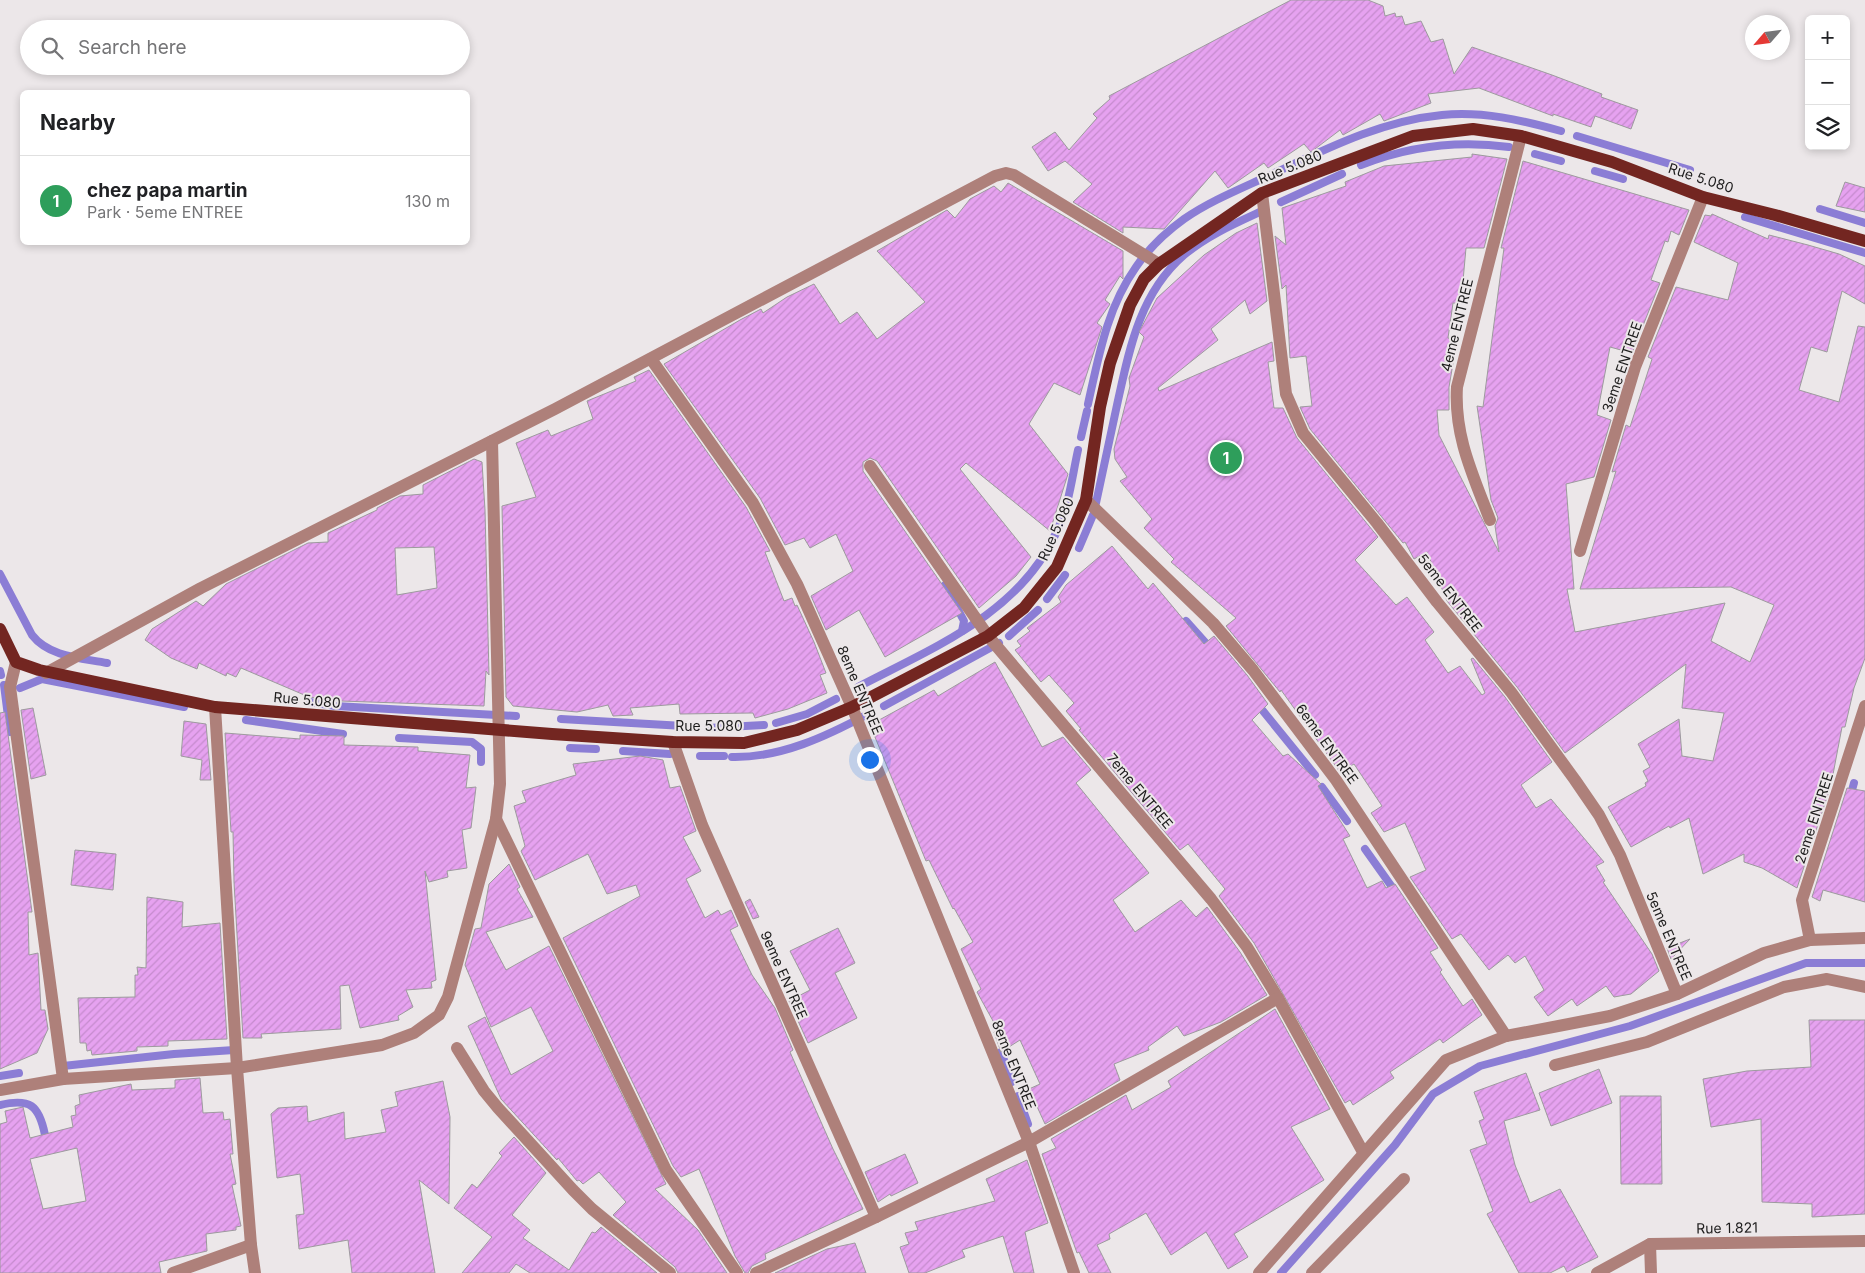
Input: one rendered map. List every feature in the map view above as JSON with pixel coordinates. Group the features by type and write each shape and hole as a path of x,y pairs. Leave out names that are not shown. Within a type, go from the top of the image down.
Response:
{"main road":[{"name":"Rue 5.080","path":"16,662 46,673 215,707 673,742 744,743 797,730 852,707 988,636 1024,608 1057,567 1086,500 1100,408 1110,363 1130,305 1144,279 1159,264 1262,193 1413,136 1473,129 1521,136 1612,162 1703,197 1775,215 1865,241"},
{"path":"0,629 16,662"}],"street":[{"name":"4eme ENTREE","path":"1490,520 1460,436 1455,412 1456,387 1521,136"},
{"path":"46,673 201,588 651,359 995,176 1006,173 1014,175 1159,264"},
{"name":"5eme ENTREE","path":"1262,193 1286,394 1303,434 1511,692 1576,780 1599,815 1620,855 1677,994"},
{"name":"3eme ENTREE","path":"1580,551 1635,367 1703,197"},
{"name":"8eme ENTREE","path":"651,359 753,503 797,584 852,707 1029,1142 1074,1273"},
{"path":"0,1090 63,1079 237,1068 382,1045 414,1033 439,1015 448,997 496,819 500,784 492,441"},
{"name":"7eme ENTREE","path":"870,466 988,636 1211,899 1247,947 1278,998 1363,1152"},
{"name":"6eme ENTREE","path":"1086,500 1213,623 1253,670 1336,780 1506,1036"},
{"path":"16,662 5,689 63,1079"},
{"name":"2eme ENTREE","path":"1810,940 1802,900 1865,706"},
{"path":"215,707 237,1068 251,1244 256,1273"},
{"name":"9eme ENTREE","path":"673,742 702,825 876,1217"},
{"path":"496,819 666,1170 737,1273"},
{"path":"1259,1273 1363,1152 1446,1060 1506,1036 1610,1016 1677,994 1764,954 1810,940 1865,938"},
{"path":"1555,1065 1647,1042 1784,987 1827,979 1865,987"},
{"path":"756,1273 1029,1142 1278,998"},
{"path":"457,1048 484,1091 573,1190 670,1273"},
{"path":"1312,1273 1404,1179"},
{"name":"Rue 1.821","path":"1597,1273 1650,1244 1865,1241"},
{"path":"173,1273 251,1244"},
{"path":"1650,1244 1651,1273"}],"building":[{"path":"1291,0 1368,0 1383,6 1385,16 1395,13 1396,17 1402,16 1405,25 1421,21 1431,42 1443,39 1454,74 1472,47 1552,75 1602,94 1601,97 1638,110 1631,129 1595,116 1591,127 1553,114 1553,116 1479,88 1428,94 1431,103 1384,121 1380,114 1343,135 1340,130 1311,152 1304,144 1268,168 1264,163 1228,188 1215,171 1164,229 1123,227 1123,233 1073,202 1092,184 1065,161 1048,171 1032,147 1055,132 1069,150 1097,118 1093,114 1110,99 1109,96"},
{"path":"1472,154 1507,159 1484,248 1466,248 1461,303 1453,303 1448,338 1457,340 1449,387 1449,410 1437,410 1439,435 1499,552 1495,526 1498,518 1491,500 1477,406 1483,407 1504,248 1501,248 1523,161 1689,210 1679,235 1671,231 1668,242 1665,241 1651,280 1660,283 1632,353 1610,347 1597,415 1611,420 1594,477 1566,484 1574,589 1567,589 1575,632 1725,603 1711,641 1750,662 1774,605 1731,587 1580,589 1616,471 1612,472 1626,425 1630,427 1652,359 1648,357 1676,287 1728,300 1738,263 1694,242 1705,215 1711,216 1712,214 1768,239 1769,235 1808,245 1839,254 1865,266 1865,304 1842,291 1827,352 1811,347 1799,390 1839,402 1858,326 1865,327 1865,658 1854,688 1845,727 1842,727 1831,785 1797,888 1762,868 1744,862 1744,854 1703,874 1689,818 1670,828 1669,826 1631,847 1608,807 1646,786 1645,783 1648,781 1643,771 1650,767 1638,744 1679,719 1682,756 1713,761 1724,713 1682,708 1686,664 1565,753 1517,687 1447,601 1427,552 1414,559 1405,542 1403,543 1310,429 1300,407 1312,406 1306,356 1290,358 1286,285 1282,289 1275,236 1286,245 1282,208 1346,186 1345,182 1384,166 1472,157"},
{"path":"1845,182 1865,188 1865,212 1836,206"},
{"path":"1008,183 1123,251 1123,279 1120,276 1105,300 1110,304 1097,323 1102,327 1080,395 1054,383 1029,424 1068,474 1050,531 966,463 960,469 1031,557 1016,576 979,608 877,461 870,458 863,462 863,471 962,613 885,657 859,610 826,630 811,596 853,571 836,534 810,548 804,538 785,545 760,498 664,364 740,320 761,309 763,313 787,297 814,284 840,324 857,312 877,339 925,302 877,251 947,210 955,218 970,199 994,186 1001,192"},
{"path":"1257,223 1267,301 1250,314 1245,300 1211,329 1218,340 1158,388 1159,391 1272,342 1274,361 1268,362 1274,408 1283,408 1297,438 1378,537 1355,560 1396,605 1407,597 1434,632 1425,640 1448,673 1460,666 1482,695 1485,693 1471,659 1473,658 1505,697 1552,762 1521,785 1536,808 1551,799 1604,862 1596,866 1605,881 1603,882 1652,954 1659,971 1631,994 1614,997 1606,986 1577,1006 1572,999 1548,1016 1534,997 1544,990 1525,956 1515,963 1508,955 1489,970 1461,934 1452,939 1410,877 1426,870 1405,823 1384,832 1371,813 1382,806 1354,764 1340,772 1281,690 1280,692 1226,626 1236,618 1171,562 1174,559 1144,528 1152,519 1120,481 1127,477 1115,459 1114,449 1130,386 1129,378 1144,337 1139,332 1157,298 1204,255 1236,233"},
{"path":"649,370 746,507 770,551 765,552 784,601 792,598 814,642 826,673 820,675 827,693 788,709 755,718 753,713 680,714 679,704 630,708 633,715 613,716 608,705 577,712 513,706 506,697 502,506 536,497 516,443 548,430 551,436 593,419 587,401 636,381 634,377"},
{"path":"474,459 482,462 489,675 486,671 484,706 341,701 309,697 241,668 236,677 227,673 226,676 199,663 197,669 171,658 145,640 152,629 196,601 203,606 226,584 308,543 328,542 328,533 377,510 377,508 400,496 423,494 423,485","holes":["434,547 437,588 397,595 395,548"]},
{"path":"1112,546 1148,589 1153,583 1204,644 1214,636 1247,675 1268,704 1252,720 1283,756 1288,754 1321,784 1318,786 1350,836 1343,839 1367,888 1382,881 1386,888 1395,884 1438,948 1430,952 1442,970 1440,972 1463,1006 1472,999 1482,1015 1443,1043 1440,1039 1390,1072 1394,1078 1353,1105 1350,1100 1345,1103 1254,943 1219,896 1225,889 1188,844 1180,850 1079,730 1081,729 1066,711 1074,703 1049,675 1041,682 1015,650 1021,646 1017,641 1030,631 1027,628 1061,602 1058,597 1066,585"},
{"path":"995,662 1042,747 1063,737 1091,770 1076,783 1149,873 1113,900 1135,932 1181,900 1196,917 1207,907 1240,952 1267,995 1221,1022 1184,1036 1177,1026 1148,1047 1149,1050 1114,1064 1120,1080 1045,1124 1029,1089 1040,1084 1020,1040 1001,1052 994,1032 998,1030 977,992 981,989 961,949 973,942 953,909 929,860 926,861 870,725 934,690 938,696"},
{"path":"33,708 46,775 31,779 21,710"},
{"path":"5,712 32,912 28,912 29,955 38,953 41,1010 45,1010 48,1029 37,1053 0,1069 0,713"},
{"path":"184,721 206,724 211,780 200,780 202,760 181,756"},
{"path":"225,733 300,739 300,735 344,736 344,745 418,747 418,751 470,755 466,788 476,787 471,828 462,830 467,868 447,871 448,877 429,882 425,871 436,980 431,982 432,988 406,990 413,1007 398,1016 399,1020 360,1028 349,985 340,986 341,1029 261,1034 262,1038 243,1038 233,832 231,832"},
{"path":"640,756 663,760 670,788 680,786 696,831 683,837 701,871 686,879 705,918 718,910 721,915 731,910 738,926 730,930 752,975 775,1008 793,1050 790,1052 833,1149 863,1209 765,1254 766,1259 752,1266 748,1273 745,1273 735,1256 699,1169 681,1177 673,1166 563,938 640,896 636,885 607,894 588,854 535,880 521,851 525,846 514,806 526,802 522,791 576,775 573,764"},
{"path":"1847,788 1865,791 1865,902 1823,890 1820,901 1812,897"},
{"path":"75,850 116,854 113,890 71,885"},
{"path":"509,864 520,887 517,889 533,917 486,932 506,970 549,946 666,1184 655,1189 698,1230 727,1273 678,1273 675,1267 613,1215 626,1202 599,1172 583,1184 579,1180 577,1181 558,1158 557,1160 501,1099 468,1026 485,1017 511,1075 553,1051 531,1007 491,1027 465,965 475,929 481,928 489,884"},
{"path":"147,897 183,902 182,927 220,923 227,1039 168,1041 168,1046 137,1047 137,1051 92,1055 91,1050 87,1051 86,1043 80,1043 78,998 135,997 135,975 138,975 137,967 146,968"},
{"path":"750,899 759,917 753,919 745,902"},
{"path":"838,928 855,963 835,973 857,1018 808,1043 789,1001 810,990 790,951"},
{"path":"1690,939 1671,959 1667,948"},
{"path":"1275,1009 1330,1109 1291,1127 1324,1180 1234,1234 1248,1257 1228,1269 1206,1232 1171,1255 1146,1213 1109,1234 1110,1239 1097,1245 1111,1273 1089,1273 1079,1252 1077,1253 1042,1154 1056,1148 1051,1139 1126,1095 1132,1110 1171,1087 1168,1081"},
{"path":"1809,1020 1865,1020 1865,1214 1812,1217 1812,1204 1762,1202 1761,1119 1711,1127 1703,1079 1747,1071 1811,1067"},
{"path":"1599,1069 1612,1103 1551,1126 1539,1093"},
{"path":"1526,1073 1540,1110 1504,1121 1515,1165 1530,1203 1560,1189 1598,1257 1567,1272 1564,1266 1550,1273 1519,1273 1487,1214 1493,1211 1470,1150 1487,1144 1479,1121 1484,1119 1474,1092"},
{"path":"200,1078 203,1113 223,1112 224,1120 230,1119 233,1154 230,1154 236,1184 232,1185 241,1226 236,1227 236,1230 206,1234 207,1251 159,1262 161,1273 0,1273 0,1124 7,1122 5,1111 23,1107 30,1138 73,1127 71,1116 76,1115 75,1106 80,1104 79,1095 131,1084 132,1090 175,1088 175,1080","holes":["77,1148 86,1201 43,1209 30,1159"]},
{"path":"443,1081 450,1117 449,1204 419,1180 435,1273 352,1273 348,1240 299,1249 296,1215 304,1214 300,1174 277,1178 271,1114 278,1108 307,1106 308,1122 344,1112 345,1139 386,1132 381,1110 398,1106 395,1092"},
{"path":"1620,1096 1661,1096 1662,1184 1621,1184"},
{"path":"514,1137 546,1173 512,1215 530,1230 523,1238 569,1270 592,1232 595,1233 601,1227 657,1273 530,1273 516,1264 509,1273 462,1273 492,1237 454,1208 472,1184 477,1188 502,1156 499,1153"},
{"path":"905,1154 918,1183 891,1196 890,1194 878,1202 865,1172"},
{"path":"1027,1160 1048,1223 1025,1232 1034,1273 1014,1273 1003,1236 962,1250 965,1257 925,1273 909,1273 900,1247 909,1244 905,1233 918,1230 915,1222 995,1201 986,1179"},
{"path":"855,1243 866,1273 775,1273 827,1249"}],"waterway":[{"path":"1088,404 1105,332 1126,283 1146,253 1158,241 1184,219 1204,207 1310,156 1353,138 1397,123 1419,118 1457,114 1487,115 1532,123 1561,131"},
{"path":"1577,136 1690,170"},
{"path":"1361,165 1397,153 1434,146 1471,144 1509,147"},
{"path":"1535,154 1561,161"},
{"path":"1595,171 1623,179"},
{"path":"1281,202 1342,174"},
{"path":"1820,209 1865,223"},
{"path":"1096,503 1121,385 1132,344 1138,324 1156,287 1169,270 1193,248 1222,230 1264,210"},
{"path":"1745,217 1865,253"},
{"path":"1081,437 1087,411"},
{"path":"858,687 915,658 971,626 997,607 1021,585 1041,560 1057,531 1067,502 1078,450"},
{"path":"1079,548 1093,515"},
{"path":"0,574 32,635 39,642 56,652 76,658 107,663"},
{"path":"1047,599 1065,575"},
{"path":"945,585 964,621 962,631"},
{"path":"1009,636 1038,610"},
{"path":"1186,621 1211,649"},
{"path":"884,706 999,643"},
{"path":"0,671 1,675"},
{"path":"20,688 42,679 184,707"},
{"path":"4,685 10,732"},
{"path":"776,723 807,714 836,699"},
{"path":"310,702 335,706 516,716"},
{"path":"1259,706 1315,775"},
{"path":"732,757 768,754 786,750 820,738 868,714"},
{"path":"561,719 684,726"},
{"path":"246,720 343,734"},
{"path":"708,728 764,725"},
{"path":"399,738 472,742 481,749 481,762"},
{"path":"570,748 596,749"},
{"path":"623,751 670,754"},
{"path":"700,756 724,756"},
{"path":"1850,797 1854,783"},
{"path":"1322,787 1347,821"},
{"path":"1365,849 1397,894"},
{"path":"1281,1273 1395,1145 1433,1094 1480,1066 1630,1026 1806,963 1865,963"},
{"path":"63,1066 174,1054 234,1050"},
{"path":"1001,1052 1012,1082"},
{"path":"0,1076 19,1073"},
{"path":"1018,1096 1028,1124"},
{"path":"0,1105 19,1103 32,1106 40,1117 45,1135"}],"place":[{"name":"chez papa martin","path":"1226,458"}]}
